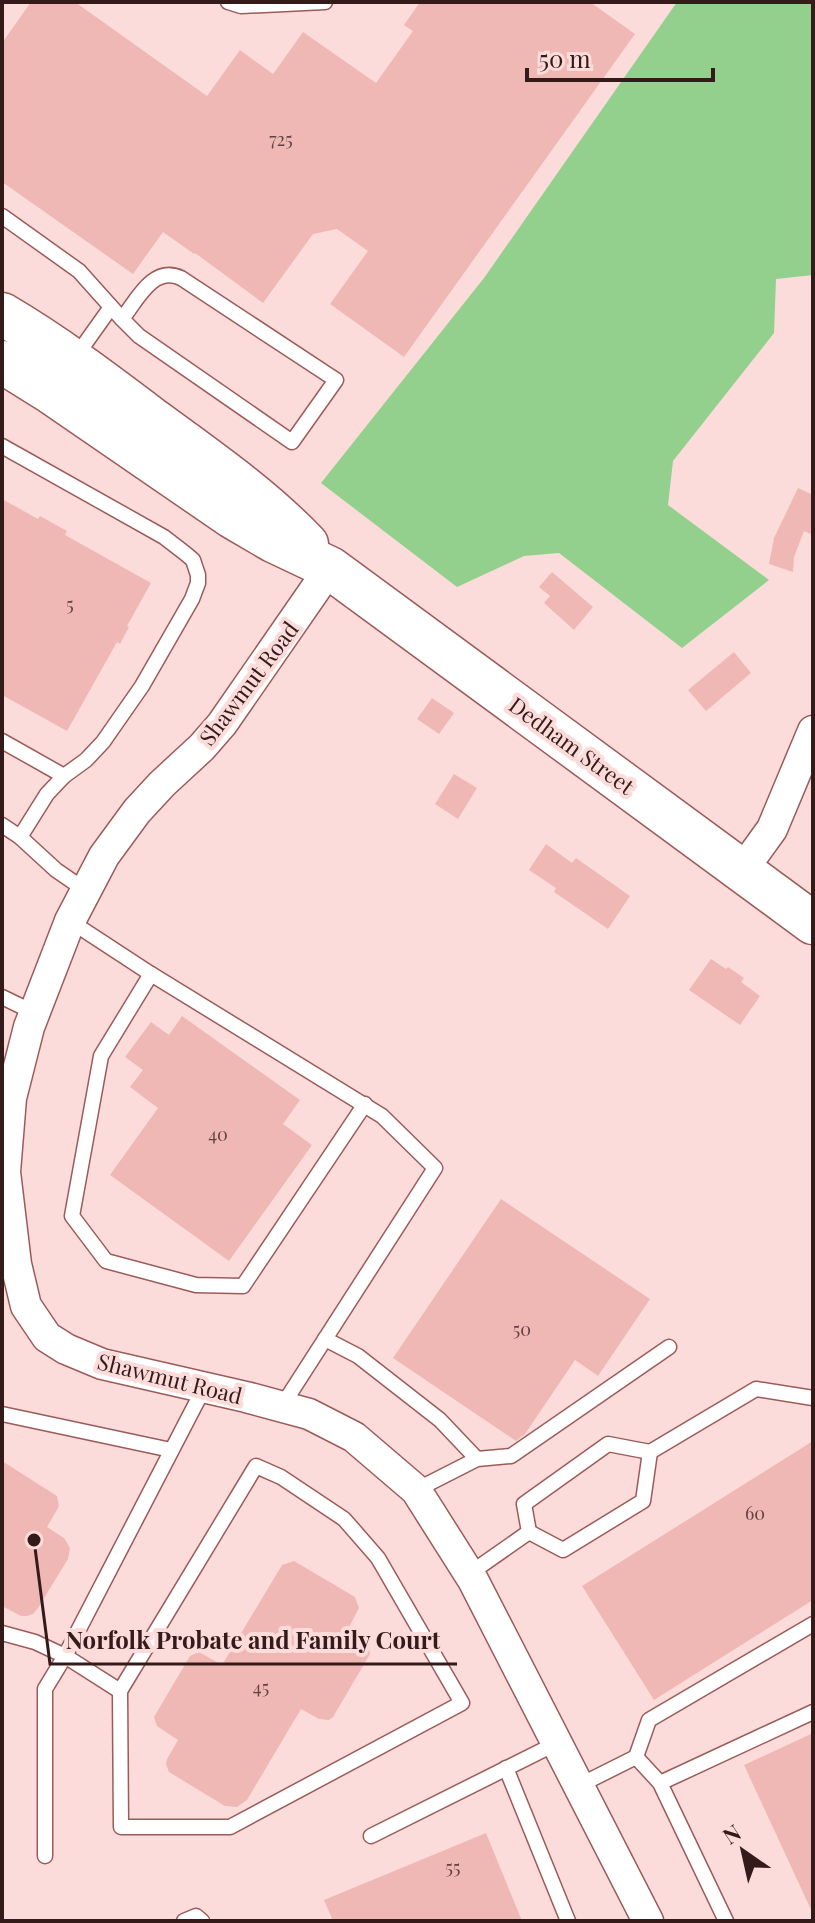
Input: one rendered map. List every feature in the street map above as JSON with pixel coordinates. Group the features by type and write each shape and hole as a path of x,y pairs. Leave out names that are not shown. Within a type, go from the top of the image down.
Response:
{"main road":[{"name":"Dedham Street","path":"2,314 62,376 232,517 330,568 813,923"},
{"name":"Dedham Street","path":"2,362 62,376"}],"street":[{"name":"Shawmut Road","path":"330,568 222,724 137,811 110,848 70,921 29,1027 11,1098 5,1172 16,1264 26,1306 47,1337 66,1349 102,1364 309,1414 354,1437 416,1490 469,1574 648,1921"},
{"path":"741,872 772,829 813,731"}],"lane":[{"path":"228,2 241,6 325,2"},
{"path":"2,216 79,271 122,319 139,336 292,442 336,380 173,274 164,274 150,283 122,319"},
{"path":"62,376 111,307"},
{"path":"2,446 164,537 193,560 198,575 192,599 142,686 95,752 47,794 20,837"},
{"path":"2,741 64,776"},
{"path":"2,825 85,890"},
{"path":"70,921 365,1104 382,1116 435,1168 282,1406"},
{"path":"151,974 101,1056 72,1216 106,1261 196,1285 243,1286 365,1104"},
{"path":"2,997 35,1013"},
{"path":"325,1339 358,1356 440,1420 477,1459"},
{"path":"416,1490 477,1459 511,1456 669,1347"},
{"path":"45,1856 45,1689 204,1388"},
{"path":"529,1532 524,1504 608,1444 650,1452 756,1389 813,1398"},
{"path":"2,1414 171,1450"},
{"path":"529,1532 563,1550 643,1501 650,1452"},
{"path":"256,1466 281,1477 344,1519 378,1558 462,1703 230,1827 121,1827 120,1691 256,1466"},
{"path":"469,1574 529,1532"},
{"path":"578,1786 636,1757 649,1720 813,1624"},
{"path":"2,1633 35,1642 65,1656 120,1691"},
{"path":"660,1783 813,1712"},
{"path":"371,1836 557,1743"},
{"path":"636,1757 660,1783 726,1921"},
{"path":"506,1768 568,1921"},
{"path":"184,1921 196,1916 202,1921"}],"green space":[{"path":"677,2 813,2 813,275 776,279 774,333 673,461 668,505 769,580 682,648 559,553 524,556 457,587 321,483 484,278"}],"building":[{"path":"31,2 75,2 207,96 240,50 273,74 303,32 376,83 413,31 404,25 420,2 590,2 635,34 404,357 330,304 368,251 337,229 313,234 263,303 163,232 133,274 2,182 2,43"},
{"path":"798,488 813,495 813,535 804,531 794,557 793,572 769,564 774,538"},
{"path":"2,499 67,531 65,535 151,583 120,644 117,642 67,731 2,695"},
{"path":"552,572 593,607 574,630 544,603 550,596 539,587"},
{"path":"734,652 751,673 706,711 688,690"},
{"path":"432,698 454,713 439,734 417,719"},
{"path":"454,774 477,788 458,819 435,804"},
{"path":"546,844 572,863 576,858 630,896 608,929 554,892 556,888 529,870"},
{"path":"711,959 744,978 741,982 760,996 740,1025 689,990"},
{"path":"182,1016 300,1100 283,1124 312,1145 229,1261 110,1175 158,1108 130,1087 143,1070 125,1057 151,1022 169,1035"},
{"path":"501,1199 650,1299 598,1376 575,1360 525,1434 516,1441 393,1358"},
{"path":"813,1441 813,1600 654,1700 582,1586"},
{"path":"2,1461 57,1496 59,1506 47,1527 64,1538 70,1548 68,1559 38,1608 27,1616 2,1606"},
{"path":"294,1561 355,1597 359,1608 347,1631 368,1644 370,1654 333,1717 329,1720 319,1719 301,1709 247,1800 237,1807 225,1806 169,1772 167,1759 178,1740 157,1726 154,1717 190,1656 199,1652 222,1665 282,1565"},
{"path":"813,1733 813,1914 744,1765"},
{"path":"486,1833 522,1921 333,1921 324,1900"}],"place":[{"name":"Norfolk Probate and Family Court","path":"34,1540"}]}
